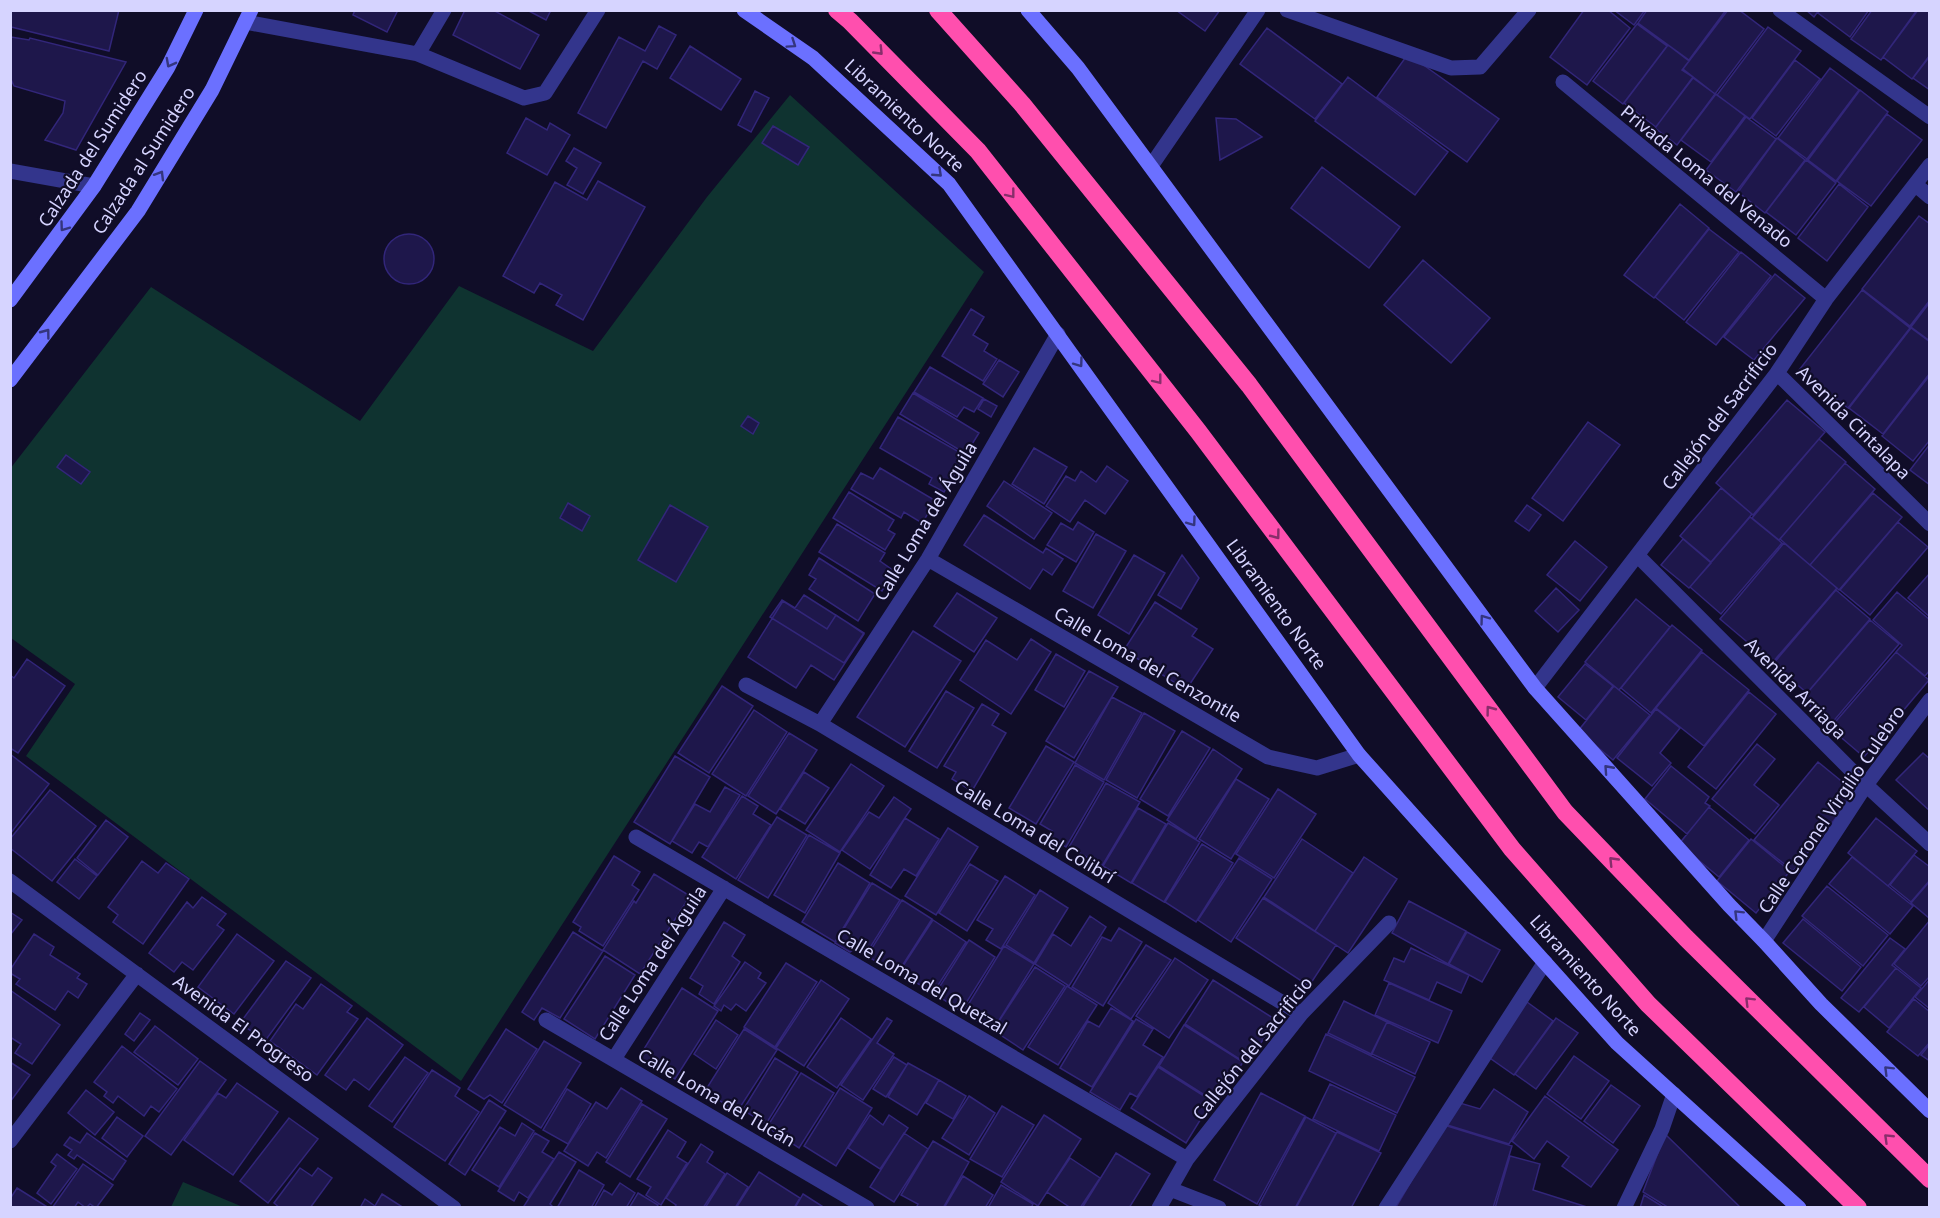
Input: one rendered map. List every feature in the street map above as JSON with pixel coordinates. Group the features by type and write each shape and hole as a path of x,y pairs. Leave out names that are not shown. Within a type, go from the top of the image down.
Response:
{"highway":[{"name":"Libramiento Norte","path":"837,10 978,151 1198,431 1512,849 1648,1004 1858,1208"},
{"path":"938,10 1022,104 1249,385 1566,812 1686,939 1929,1179"},
{"path":"1913,1162 1929,1172"}],"street":[{"name":"Calzada del Sumidero","path":"10,300 94,186 168,67 196,10"},
{"path":"418,54 444,10"},
{"path":"248,16 418,54 524,98 545,93 598,10"},
{"name":"Libramiento Norte","path":"744,10 813,58 950,184 1359,755 1617,1043 1799,1208"},
{"path":"1028,10 1078,68 1535,688 1821,1004 1929,1111"},
{"path":"1151,166 1258,10"},
{"path":"1287,10 1451,68 1480,67 1529,10"},
{"path":"1780,10 1929,117"},
{"name":"Calzada al Sumidero","path":"10,380 138,211 212,90 248,16"},
{"name":"Privada Loma del Venado","path":"1563,82 1826,299"},
{"name":"Callejón del Sacrificio","path":"1535,688 1777,373 1826,299 1916,185 1929,165"},
{"path":"10,171 94,186"},
{"path":"1916,185 1929,197"},
{"name":"Calle Loma del Águila","path":"820,724 928,559 1059,334"},
{"name":"Avenida Cintalapa","path":"1777,373 1929,524"},
{"name":"Avenida Arriaga","path":"1638,556 1866,785 1929,844"},
{"name":"Calle Loma del Cenzontle","path":"928,559 1268,757 1317,768 1359,755"},
{"name":"Calle Loma del Colibrí","path":"747,685 820,724 1301,1014"},
{"name":"Calle Coronel Virgilio Culebro","path":"1764,941 1866,785 1929,700"},
{"name":"Calle Loma del Quetzal","path":"636,837 1187,1159"},
{"name":"Avenida El Progreso","path":"10,881 454,1208"},
{"name":"Calle Loma del Águila","path":"614,1059 724,888"},
{"name":"Callejón del Sacrificio","path":"1159,1208 1187,1159 1301,1014 1389,923"},
{"path":"1386,1208 1545,962"},
{"path":"10,1141 137,974"},
{"name":"Calle Loma del Tucán","path":"546,1020 867,1208"},
{"path":"1624,1208 1662,1129 1674,1094"},
{"path":"1170,1189 1219,1208"}],"green space":[{"path":"790,95 984,272 461,1081 26,756 75,684 11,638 10,469 151,287 360,421 459,286 593,351 707,197"},
{"path":"183,1182 243,1207 171,1207"}],"building":[{"path":"10,10 119,10 109,51 11,27 10,30"},
{"path":"355,10 398,10 387,32 353,15"},
{"path":"465,10 493,10 539,35 520,69 453,35"},
{"path":"527,10 551,10 546,20"},
{"path":"1176,10 1220,10 1205,31"},
{"path":"1584,10 1608,10 1630,28 1587,85 1550,57"},
{"path":"1614,10 1645,10 1634,25"},
{"path":"1647,10 1726,10 1689,60 1638,23"},
{"path":"1728,10 1739,10 1764,29 1715,94 1683,69"},
{"path":"1806,10 1819,10 1814,17"},
{"path":"1820,10 1869,10 1850,37 1818,13"},
{"path":"1872,10 1917,10 1881,60 1851,39"},
{"path":"1918,10 1930,10 1930,55 1912,79 1883,57"},
{"path":"1637,24 1667,46 1623,104 1593,81"},
{"path":"659,26 676,35 657,69 643,61 606,128 578,113 619,37 645,51"},
{"path":"1768,27 1801,51 1750,119 1717,95"},
{"path":"1267,28 1342,84 1315,119 1240,64"},
{"path":"11,37 29,40 30,38 126,62 76,150 45,140 63,113 65,101 14,86 10,77"},
{"path":"1668,45 1689,61 1682,70 1693,77 1656,127 1624,103"},
{"path":"690,46 741,79 721,110 670,78"},
{"path":"1408,54 1499,119 1467,162 1377,97"},
{"path":"1930,56 1930,90 1913,78"},
{"path":"1795,60 1820,79 1776,136 1752,118"},
{"path":"1830,68 1859,90 1807,159 1778,138"},
{"path":"1348,77 1448,152 1415,195 1315,121"},
{"path":"1693,78 1715,94 1677,145 1655,128"},
{"path":"1860,90 1888,112 1836,181 1808,160"},
{"path":"755,91 769,98 751,132 738,125"},
{"path":"1716,94 1745,116 1711,162 1681,140"},
{"path":"1887,114 1922,140 1871,206 1837,181"},
{"path":"1746,117 1776,139 1736,192 1706,170"},
{"path":"526,118 547,130 550,123 570,135 547,175 507,153"},
{"path":"1216,118 1236,119 1262,137 1220,160"},
{"path":"773,126 809,147 798,165 762,143"},
{"path":"1777,138 1805,160 1765,213 1738,192"},
{"path":"574,148 601,163 583,194 567,185 577,168 566,161"},
{"path":"1806,160 1836,183 1796,235 1766,212"},
{"path":"1322,167 1400,227 1369,268 1291,208"},
{"path":"598,181 645,207 583,320 556,305 562,295 540,283 534,293 503,276 555,182 587,200"},
{"path":"1839,184 1868,207 1827,261 1798,238"},
{"path":"1680,204 1709,228 1654,298 1624,275"},
{"path":"1919,216 1930,224 1930,300 1910,326 1862,289"},
{"path":"1709,229 1739,252 1684,320 1655,297"},
{"path":"414,234 427,241 433,249 433,269 427,277 419,283 404,284 391,277 385,269 384,254 391,241 399,235"},
{"path":"1741,252 1771,276 1716,345 1686,322"},
{"path":"1423,260 1490,318 1451,363 1384,305"},
{"path":"1775,274 1805,298 1754,360 1724,337"},
{"path":"1862,290 1910,328 1848,408 1799,370"},
{"path":"1930,302 1930,341 1911,327"},
{"path":"971,309 984,317 973,335 988,344 984,351 997,359 983,381 942,356"},
{"path":"1911,328 1930,342 1930,373 1883,434 1849,408"},
{"path":"999,360 1019,372 1003,397 983,384"},
{"path":"930,367 983,398 974,412 964,407 957,417 914,392"},
{"path":"1930,375 1930,440 1913,461 1882,436"},
{"path":"913,393 979,433 966,454 900,414"},
{"path":"984,399 997,406 991,417 978,409"},
{"path":"1787,400 1825,432 1753,515 1716,483"},
{"path":"748,416 759,423 753,434 741,426"},
{"path":"898,417 966,456 944,492 929,484 932,478 880,448"},
{"path":"1588,422 1620,445 1563,521 1532,498"},
{"path":"1819,439 1846,462 1779,540 1752,518"},
{"path":"1930,444 1930,485 1910,470"},
{"path":"1034,448 1067,467 1044,504 1012,484"},
{"path":"66,455 90,472 81,484 57,467"},
{"path":"1845,463 1875,489 1810,565 1780,539"},
{"path":"1107,466 1128,481 1105,514 1085,500 1070,522 1046,506 1066,476 1075,481 1081,471 1096,482"},
{"path":"880,468 936,501 922,523 904,512 901,518 851,489 861,473 873,479"},
{"path":"1004,481 1052,513 1034,539 987,506"},
{"path":"1721,488 1752,514 1711,562 1680,536"},
{"path":"849,492 894,520 888,530 895,534 885,550 833,518"},
{"path":"1873,493 1902,517 1839,590 1810,565"},
{"path":"568,503 590,516 582,531 560,518"},
{"path":"670,505 708,527 676,582 638,560"},
{"path":"1527,505 1541,515 1529,531 1515,521"},
{"path":"984,515 1043,553 1046,548 1063,559 1052,575 1043,569 1030,589 964,545"},
{"path":"1750,517 1782,543 1721,614 1690,587"},
{"path":"1078,522 1094,532 1076,562 1047,545 1061,523 1073,530"},
{"path":"1898,522 1928,547 1870,615 1840,590"},
{"path":"837,524 885,553 880,561 894,571 882,591 819,552"},
{"path":"1096,534 1126,551 1093,608 1063,591"},
{"path":"1683,539 1711,563 1689,588 1661,565"},
{"path":"1575,541 1607,567 1580,601 1547,575"},
{"path":"1784,543 1837,588 1772,663 1720,619"},
{"path":"1134,555 1165,573 1129,634 1098,615"},
{"path":"1182,555 1199,578 1181,609 1158,595"},
{"path":"819,558 875,594 858,621 809,589 816,579 809,575"},
{"path":"1930,573 1930,617 1908,598"},
{"path":"1556,588 1579,610 1558,632 1535,611"},
{"path":"1836,590 1870,619 1807,693 1773,664"},
{"path":"1897,592 1930,620 1930,670 1925,676 1896,652 1902,645 1873,620"},
{"path":"957,593 997,618 974,652 934,626"},
{"path":"804,595 864,633 844,663 770,617 782,600 795,608"},
{"path":"1636,599 1670,627 1619,690 1585,662"},
{"path":"783,601 827,629 836,615 864,634 834,680 811,665 796,688 748,657"},
{"path":"1155,602 1197,629 1192,636 1213,649 1186,690 1124,650"},
{"path":"1870,620 1899,644 1831,724 1802,699"},
{"path":"1672,625 1702,650 1651,713 1621,688"},
{"path":"913,631 961,661 905,747 857,717"},
{"path":"1031,639 1051,652 1011,714 960,680 986,640 1017,660"},
{"path":"1702,652 1749,690 1704,746 1656,708"},
{"path":"1896,652 1929,680 1864,757 1830,728"},
{"path":"1056,654 1085,671 1064,707 1035,690"},
{"path":"27,659 65,686 18,753 10,748 10,675 14,678"},
{"path":"1585,664 1613,686 1586,720 1558,697"},
{"path":"1089,671 1118,687 1074,758 1046,741"},
{"path":"722,686 753,706 709,773 678,753"},
{"path":"1614,686 1650,715 1613,760 1578,731"},
{"path":"946,691 974,708 937,768 909,751"},
{"path":"1749,692 1776,714 1716,789 1688,767"},
{"path":"1112,697 1142,713 1104,780 1075,763"},
{"path":"982,704 999,714 992,725 1006,733 972,791 952,779 956,772 944,766"},
{"path":"1656,709 1680,728 1660,753 1671,763 1652,786 1617,758"},
{"path":"754,710 787,732 746,796 712,774"},
{"path":"1144,713 1175,731 1137,798 1106,780"},
{"path":"1182,731 1210,748 1168,816 1140,799"},
{"path":"789,733 817,750 776,814 748,796"},
{"path":"1757,744 1775,759 1754,785 1779,805 1755,834 1712,799"},
{"path":"1046,746 1074,762 1036,824 1009,808"},
{"path":"1213,749 1242,769 1196,839 1167,820"},
{"path":"1923,753 1930,759 1930,811 1896,780"},
{"path":"10,754 49,784 10,834"},
{"path":"675,756 710,777 670,844 634,822"},
{"path":"1818,762 1856,793 1793,871 1754,840"},
{"path":"851,764 884,786 840,852 806,830"},
{"path":"1075,765 1104,782 1066,847 1048,836 1052,831 1040,824"},
{"path":"1671,766 1709,797 1705,803 1710,806 1687,834 1645,799"},
{"path":"804,772 829,788 805,824 780,809"},
{"path":"1236,779 1269,799 1231,859 1199,839"},
{"path":"1106,783 1140,802 1102,866 1069,847"},
{"path":"725,787 740,795 708,847 699,842 692,853 672,841 695,804 710,812"},
{"path":"1278,789 1316,814 1274,878 1236,854"},
{"path":"50,790 96,826 52,881 10,848 10,839"},
{"path":"742,796 758,806 753,814 771,825 736,879 702,857"},
{"path":"894,797 911,809 870,869 842,850 869,812 879,818"},
{"path":"1709,807 1749,840 1719,877 1679,844"},
{"path":"1138,808 1166,824 1131,883 1103,866"},
{"path":"777,817 807,835 768,898 738,880"},
{"path":"905,818 939,839 916,876 904,869 891,888 870,875"},
{"path":"1876,818 1917,851 1888,886 1848,853"},
{"path":"106,820 128,837 98,875 77,858"},
{"path":"1168,823 1200,842 1164,902 1132,883"},
{"path":"948,828 978,847 936,915 905,896"},
{"path":"809,835 840,853 805,913 774,895"},
{"path":"1302,839 1353,873 1315,931 1264,897"},
{"path":"1751,839 1790,871 1756,913 1717,881"},
{"path":"1202,844 1233,863 1196,922 1165,902"},
{"path":"1914,855 1930,867 1930,880 1911,902 1890,885"},
{"path":"614,856 640,872 632,885 639,890 603,946 579,931 581,927 573,922"},
{"path":"1364,857 1397,879 1348,953 1315,931"},
{"path":"1852,857 1913,906 1890,934 1829,884"},
{"path":"1239,858 1272,879 1231,942 1198,920"},
{"path":"75,859 97,876 79,899 57,882"},
{"path":"142,861 158,873 166,863 189,879 143,944 113,922 118,915 108,907"},
{"path":"838,863 870,883 835,942 802,922"},
{"path":"970,864 998,881 967,931 939,913"},
{"path":"654,874 690,896 640,974 603,950"},
{"path":"1005,876 1035,895 1001,949 986,940 993,929 977,920"},
{"path":"1930,881 1930,918 1929,918 1911,903"},
{"path":"872,883 900,900 866,954 856,948 850,952 835,943"},
{"path":"1827,886 1888,935 1863,966 1802,916"},
{"path":"1040,890 1068,908 1034,963 1006,945"},
{"path":"202,897 226,914 217,925 224,930 193,970 182,962 174,972 149,953 187,902 193,908"},
{"path":"1263,898 1336,945 1309,986 1236,938"},
{"path":"902,900 932,919 897,974 867,956"},
{"path":"1409,901 1466,931 1448,964 1392,933"},
{"path":"10,912 22,920 10,935"},
{"path":"1090,916 1106,927 1069,986 1035,964 1053,934 1071,946"},
{"path":"1803,919 1861,967 1842,991 1783,943"},
{"path":"933,920 966,942 933,993 899,972"},
{"path":"1930,920 1930,976 1921,986 1894,964"},
{"path":"724,922 745,935 732,956 740,962 714,1004 699,994 703,986 690,978"},
{"path":"1119,928 1142,942 1103,1006 1072,987 1102,937 1111,941"},
{"path":"573,932 603,951 560,1018 542,1008 534,1020 522,1012"},
{"path":"1467,932 1500,950 1482,982 1449,964"},
{"path":"34,934 54,947 50,955 80,974 77,978 87,984 78,998 68,991 55,1010 16,984 20,979 10,973"},
{"path":"237,934 274,961 234,1014 198,987"},
{"path":"1890,938 1905,949 1892,965 1896,968 1859,1012 1841,998"},
{"path":"969,940 995,957 961,1011 935,994"},
{"path":"1146,945 1171,960 1131,1019 1108,1003"},
{"path":"1004,946 1034,964 993,1030 963,1013"},
{"path":"1411,948 1469,975 1461,993 1437,982 1429,1000 1384,980 1394,958 1404,962"},
{"path":"605,956 635,975 595,1039 564,1019"},
{"path":"1175,958 1208,980 1169,1038 1136,1016"},
{"path":"286,961 311,978 265,1041 240,1023"},
{"path":"745,962 761,973 758,978 766,983 746,1011 736,1004 731,1010 724,1005 721,1011 714,1006"},
{"path":"786,963 817,982 775,1047 744,1027"},
{"path":"1035,967 1065,986 1023,1050 993,1030"},
{"path":"1896,968 1921,988 1889,1028 1864,1007"},
{"path":"1930,979 1930,1009 1915,997"},
{"path":"821,980 849,999 804,1066 776,1048"},
{"path":"1213,980 1276,1020 1247,1064 1185,1024"},
{"path":"1389,983 1452,1011 1438,1043 1375,1015"},
{"path":"321,984 352,1006 347,1012 358,1019 317,1075 270,1041 296,1004 303,1009"},
{"path":"1067,986 1097,1005 1058,1065 1028,1047"},
{"path":"682,988 718,1011 675,1079 639,1057"},
{"path":"10,990 60,1025 32,1064 15,1053 21,1044 10,1037"},
{"path":"1914,999 1930,1012 1930,1042 1918,1056 1887,1032"},
{"path":"1344,1001 1387,1022 1371,1054 1328,1033"},
{"path":"1527,1002 1553,1021 1514,1075 1487,1056"},
{"path":"1111,1008 1133,1021 1092,1087 1060,1068 1088,1021 1099,1027"},
{"path":"140,1013 150,1020 134,1041 125,1034"},
{"path":"367,1018 403,1045 369,1090 354,1079 346,1090 325,1075"},
{"path":"841,1018 871,1039 837,1088 807,1067"},
{"path":"887,1018 892,1021 877,1043 894,1054 863,1100 841,1085"},
{"path":"1556,1018 1578,1033 1536,1089 1515,1074"},
{"path":"1136,1019 1153,1029 1143,1045 1163,1057 1137,1097 1130,1093 1120,1110 1090,1092"},
{"path":"716,1020 738,1035 716,1069 694,1054"},
{"path":"1387,1022 1430,1042 1415,1074 1372,1054"},
{"path":"1184,1025 1243,1062 1217,1103 1159,1066"},
{"path":"155,1026 198,1059 178,1085 134,1052"},
{"path":"506,1029 537,1049 502,1103 490,1095 484,1099 468,1089"},
{"path":"744,1029 777,1050 737,1112 705,1091"},
{"path":"1326,1034 1415,1077 1397,1113 1309,1071"},
{"path":"544,1041 581,1063 541,1128 504,1105"},
{"path":"1930,1044 1930,1061 1921,1055"},
{"path":"122,1046 177,1089 159,1112 151,1106 144,1116 118,1096 113,1103 104,1096 107,1092 94,1082"},
{"path":"1574,1056 1609,1081 1581,1119 1547,1094"},
{"path":"405,1057 428,1073 392,1122 369,1106"},
{"path":"894,1057 907,1065 886,1097 873,1089"},
{"path":"775,1058 798,1072 766,1124 743,1110"},
{"path":"200,1061 226,1080 171,1155 145,1136"},
{"path":"10,1062 30,1075 10,1102"},
{"path":"908,1063 939,1080 917,1115 888,1097"},
{"path":"1158,1067 1212,1101 1186,1143 1131,1108"},
{"path":"432,1070 460,1088 455,1096 479,1112 445,1161 394,1127"},
{"path":"801,1073 834,1093 799,1148 767,1127"},
{"path":"939,1080 966,1096 953,1119 926,1103"},
{"path":"237,1083 278,1112 233,1175 184,1140 218,1093 226,1098"},
{"path":"1330,1084 1396,1115 1379,1151 1313,1119"},
{"path":"1611,1085 1640,1106 1613,1143 1584,1121"},
{"path":"621,1088 642,1101 606,1158 597,1152 588,1166 564,1151 596,1102 607,1109"},
{"path":"840,1088 872,1108 836,1166 804,1146"},
{"path":"567,1089 591,1104 568,1144 543,1130"},
{"path":"1494,1089 1528,1112 1509,1144 1444,1124 1460,1103 1480,1109"},
{"path":"86,1090 114,1112 95,1135 68,1113"},
{"path":"1261,1093 1305,1116 1257,1204 1214,1180"},
{"path":"969,1096 995,1113 969,1155 942,1138"},
{"path":"1545,1096 1618,1150 1591,1187 1562,1166 1569,1157 1547,1141 1534,1159 1512,1141"},
{"path":"489,1100 506,1111 465,1175 449,1164"},
{"path":"642,1104 667,1119 630,1177 606,1162"},
{"path":"1002,1106 1034,1125 1002,1177 970,1159"},
{"path":"870,1115 883,1125 889,1115 908,1128 880,1169 848,1148"},
{"path":"1044,1115 1081,1139 1038,1206 1001,1182"},
{"path":"117,1117 143,1136 127,1157 102,1138"},
{"path":"1306,1117 1336,1133 1295,1208 1264,1208 1259,1205"},
{"path":"289,1118 318,1139 268,1203 240,1181"},
{"path":"522,1123 534,1131 499,1187 472,1170 500,1127 515,1136"},
{"path":"1444,1125 1512,1146 1493,1208 1396,1207"},
{"path":"668,1130 686,1142 677,1157 687,1163 661,1205 646,1195 651,1187 637,1179"},
{"path":"1337,1132 1381,1153 1351,1208 1296,1208"},
{"path":"87,1133 126,1161 113,1180 77,1155 74,1159 68,1155 72,1150 64,1145 70,1137 80,1143"},
{"path":"535,1133 549,1141 542,1152 554,1159 528,1198 519,1192 514,1201 498,1191"},
{"path":"904,1133 928,1149 894,1202 870,1187"},
{"path":"1665,1134 1741,1208 1669,1208 1643,1192"},
{"path":"933,1141 969,1162 943,1208 916,1208 918,1204 901,1195"},
{"path":"701,1144 713,1152 707,1162 725,1174 703,1208 674,1208 676,1205 666,1198"},
{"path":"559,1152 576,1162 550,1204 554,1208 527,1208 524,1206"},
{"path":"1116,1153 1150,1174 1129,1208 1082,1208"},
{"path":"57,1154 77,1169 51,1204 37,1193 56,1166 51,1162"},
{"path":"1510,1156 1540,1164 1533,1190 1590,1208 1495,1208"},
{"path":"1070,1158 1100,1178 1080,1208 1071,1208 1047,1192"},
{"path":"83,1164 113,1185 96,1208 90,1204 86,1208 78,1202 74,1208 52,1208"},
{"path":"300,1168 312,1176 318,1168 332,1178 310,1208 280,1208 274,1203"},
{"path":"579,1170 604,1185 591,1208 557,1208"},
{"path":"759,1172 800,1198 794,1208 736,1208"},
{"path":"727,1173 748,1187 735,1208 705,1208"},
{"path":"963,1176 993,1195 985,1208 944,1208"},
{"path":"620,1183 635,1193 626,1208 594,1208 604,1190 612,1195"},
{"path":"1001,1185 1033,1204 1031,1208 988,1208"},
{"path":"17,1188 49,1208 10,1208 10,1199"},
{"path":"638,1193 658,1205 656,1208 629,1208"},
{"path":"382,1194 404,1208 360,1208 365,1199 375,1206"},
{"path":"803,1194 825,1208 795,1208"},
{"path":"1644,1195 1665,1208 1640,1208"}]}
